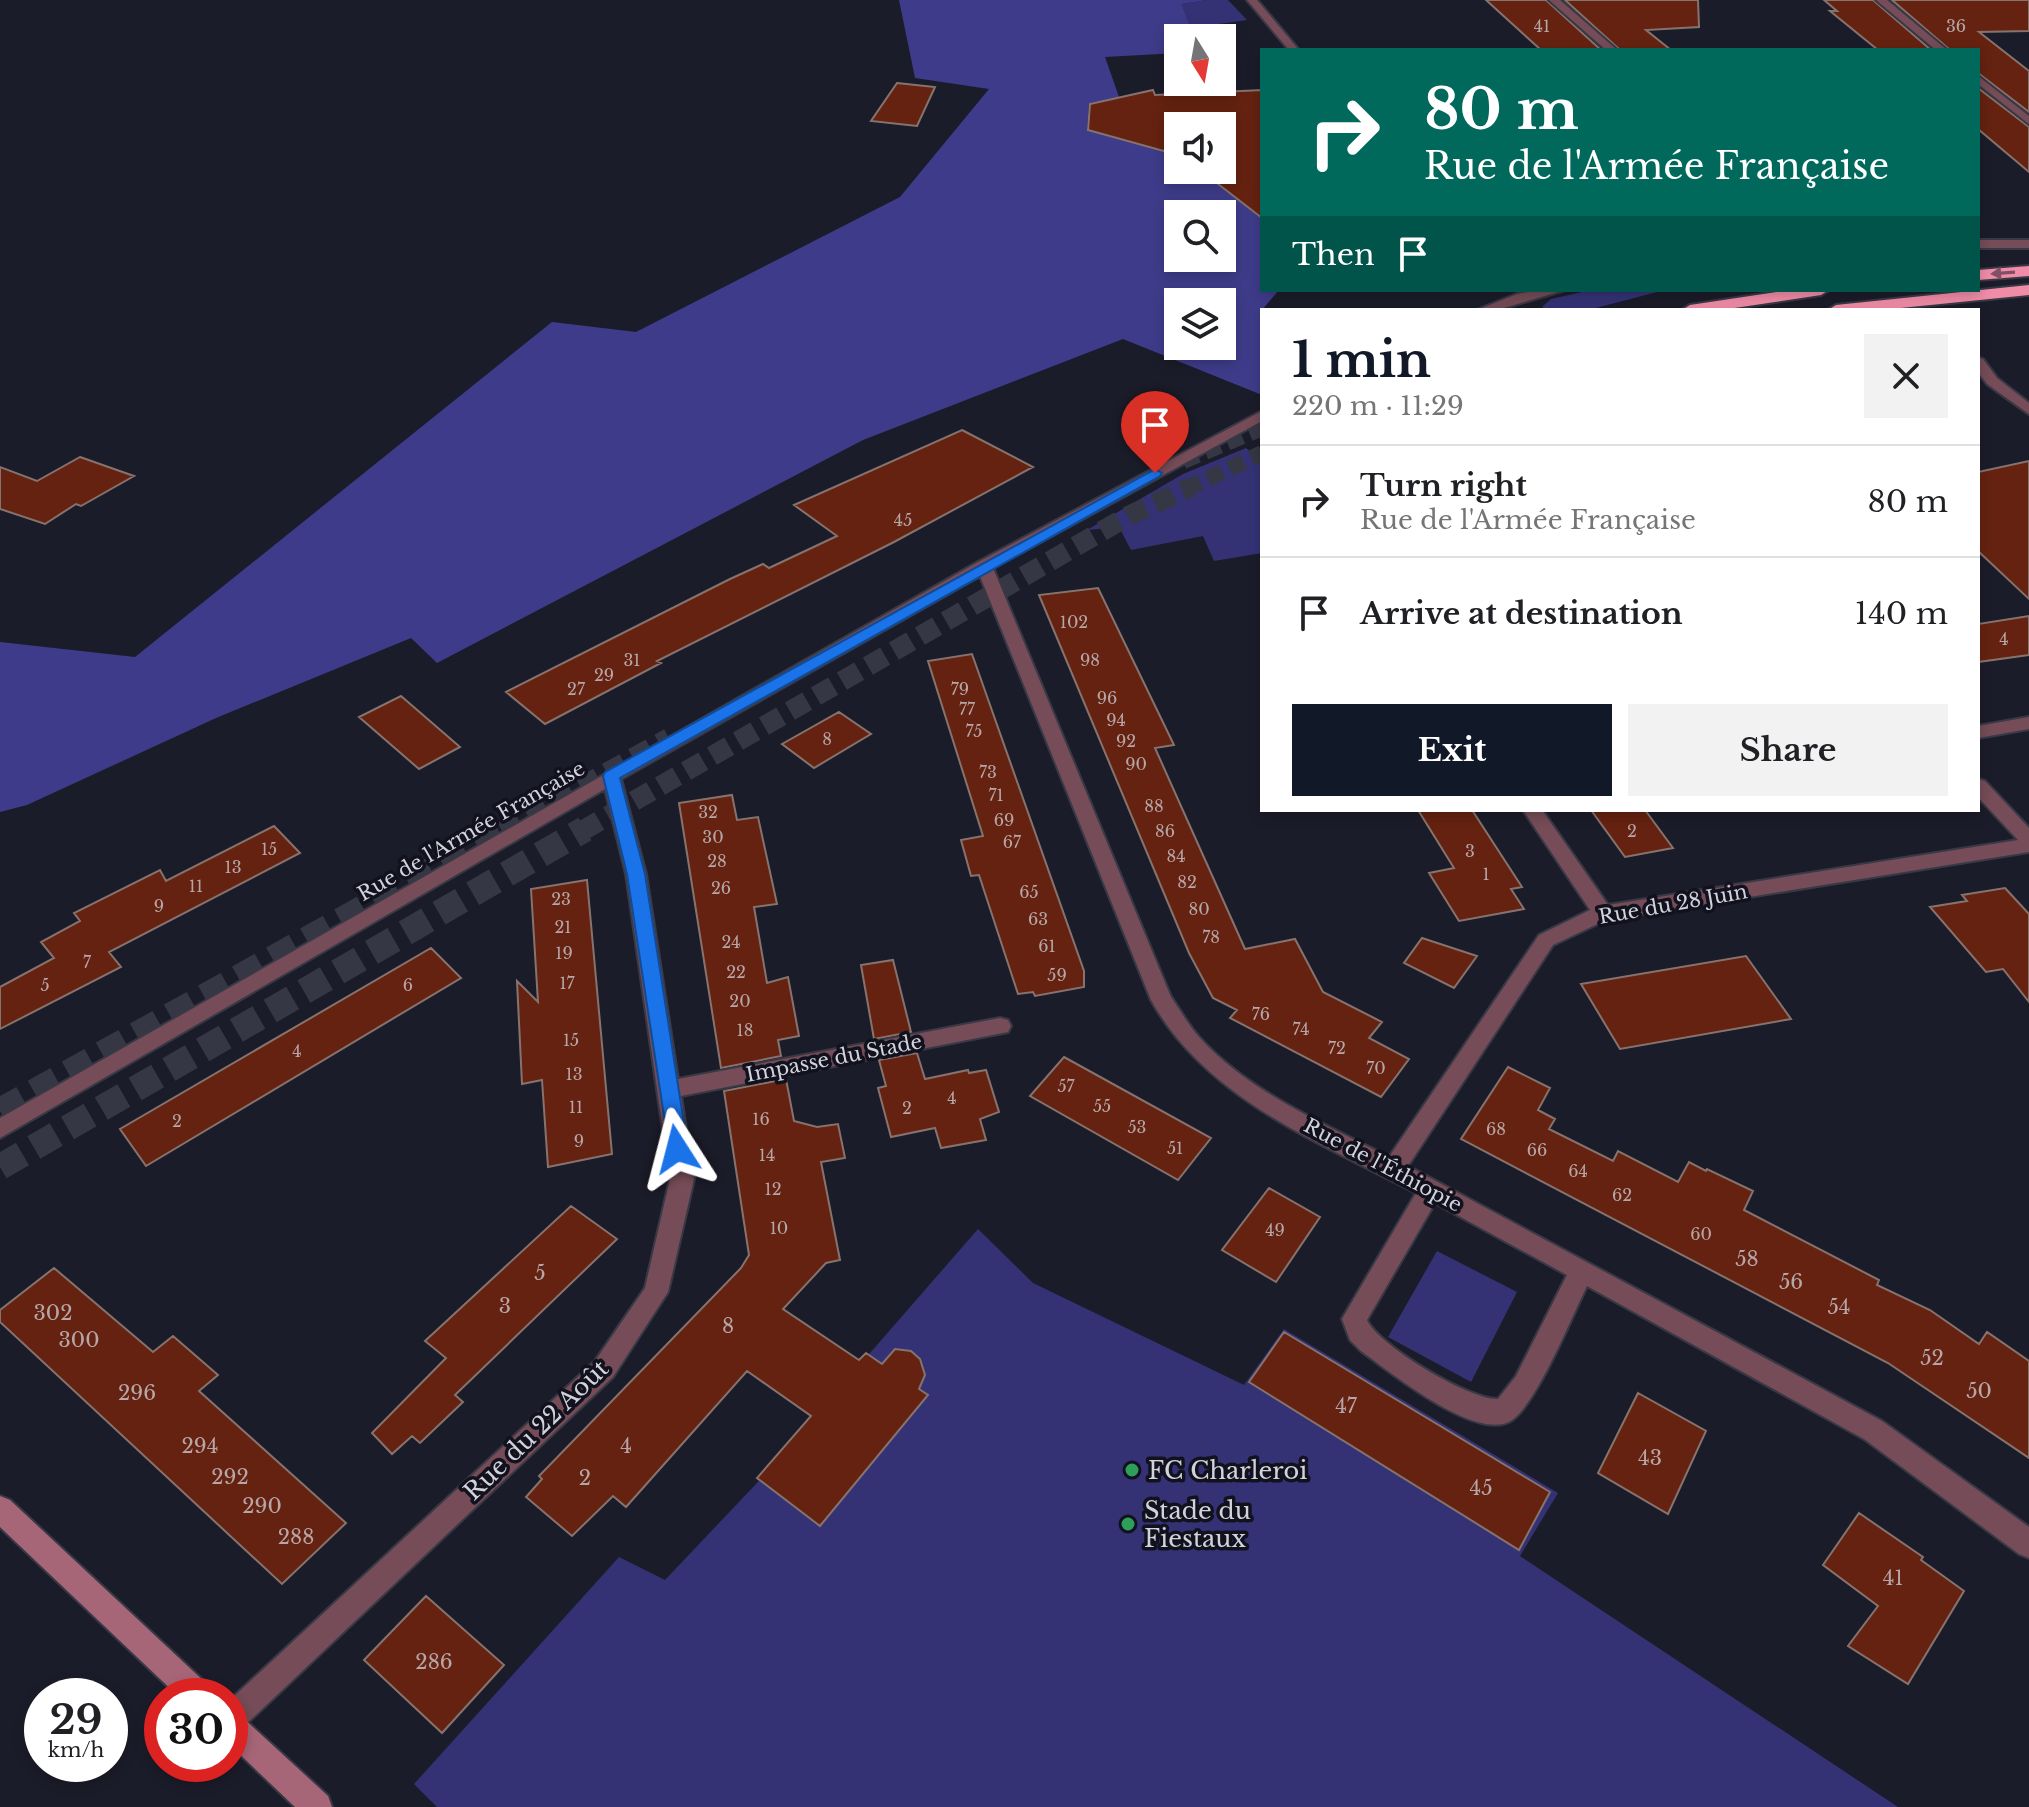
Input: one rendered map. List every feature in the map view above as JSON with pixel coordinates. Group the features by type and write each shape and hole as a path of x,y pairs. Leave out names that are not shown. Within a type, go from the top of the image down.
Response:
{"highway":[{"path":"1980,275 2029,271"},
{"path":"1855,308 2029,290"},
{"path":"1703,308 1808,292"}],"street":[{"path":"1252,0 1292,48"},
{"path":"1554,0 1610,48"},
{"path":"1881,0 1940,48"},
{"path":"1980,81 2029,121"},
{"path":"1980,244 2029,244"},
{"path":"1488,308 1519,294 1539,292"},
{"path":"1980,365 1992,381 2029,410"},
{"name":"Rue de l'Armée Française","path":"0,1129 611,776 984,565 1254,419"},
{"name":"Rue de l'Éthiopie","path":"984,565 1162,1000 1192,1044 1237,1082 1291,1117 1431,1189 1873,1430 2029,1544"},
{"path":"1980,732 2029,723"},
{"name":"Rue du 22 Août","path":"248,1706 604,1369 656,1292 682,1179 636,874 611,776"},
{"path":"1980,787 2029,842"},
{"path":"1533,812 1603,913"},
{"name":"Rue du 28 Juin","path":"1393,1170 1546,940 1572,925 1603,913 2029,842"},
{"name":"Impasse du Stade","path":"668,1090 1000,1026"},
{"path":"1431,1189 1354,1319 1359,1332 1370,1343 1460,1402 1490,1414 1504,1411 1525,1384 1582,1271"},
{"path":"0,1509 180,1678"},
{"path":"248,1740 317,1807"}],"shaded area":[{"path":"899,0 1207,0 1181,4 1189,24 1164,24 1164,54 1105,57 1119,97 1089,104 1087,129 1164,151 1164,184 1218,184 1260,217 1260,292 1277,292 1264,308 1260,308 1260,394 1175,360 1236,360 1236,288 1164,288 1164,356 1123,339 863,440 437,663 411,638 216,718 27,805 0,812 0,642 135,657 552,322 636,332 900,197 989,89 915,78"},
{"path":"1228,0 1247,20 1189,24 1180,4"},
{"path":"1582,292 1657,292 1596,308 1542,307 1551,299"},
{"path":"1246,448 1260,458 1260,553 1214,561 1203,536 1131,550 1119,527 1087,530 1183,474"},
{"name":"FC Charleroi","path":"978,1229 1033,1283 1244,1385 1284,1329 1558,1493 1520,1556 1898,1807 437,1807 414,1784 619,1557 665,1580 756,1484"},
{"path":"1437,1251 1517,1292 1471,1382 1388,1337"}],"building":[{"path":"1486,0 1546,0 1599,48 1539,48"},
{"path":"1565,0 1698,0 1699,27 1646,30 1668,48 1618,48"},
{"path":"1824,0 1873,0 1929,48 1876,48 1830,11 1837,11"},
{"path":"1892,0 2029,0 2029,31 1979,32 2029,71 2029,112 1980,75 1980,48 1948,48"},
{"path":"897,83 935,87 917,126 871,121"},
{"path":"1153,90 1155,95 1164,96 1236,96 1236,91 1260,90 1260,216 1218,184 1236,184 1236,112 1164,112 1164,151 1088,130 1090,104"},
{"path":"1980,90 2029,127 2029,172 1980,131"},
{"path":"962,430 1033,467 894,542 657,661 661,663 545,724 506,692 730,579 763,564 769,568 837,536 794,505"},
{"path":"80,457 134,476 81,506 76,504 45,524 0,509 0,467 37,481"},
{"path":"2029,461 2029,599 1980,553 1980,472"},
{"path":"1098,588 1174,745 1155,748 1245,949 1295,939 1323,992 1382,1022 1369,1038 1409,1059 1381,1097 1230,1018 1237,1010 1213,998 1189,953 1039,595"},
{"path":"2029,616 2029,655 1980,662 1980,624"},
{"path":"972,654 1084,971 1084,987 1035,996 1033,992 1018,994 979,875 971,876 961,840 983,836 928,661"},
{"path":"401,696 460,747 419,769 359,717"},
{"path":"839,712 871,734 814,768 782,744"},
{"path":"732,795 737,820 758,817 777,904 754,907 767,983 788,977 799,1036 778,1040 781,1056 721,1068 679,803"},
{"path":"1419,812 1473,812 1522,887 1511,889 1524,909 1459,921 1429,873 1454,868"},
{"path":"1592,812 1646,812 1673,848 1625,857"},
{"path":"274,826 300,853 109,952 121,967 0,1029 0,987 54,958 41,942 80,921 74,913 160,870 166,881"},
{"path":"587,880 612,1154 548,1167 542,1080 522,1084 517,981 538,1002 531,889"},
{"path":"2005,888 2029,914 2029,1002 2003,969 1986,972 1930,907 1967,901 1962,895"},
{"path":"1422,938 1477,956 1454,988 1404,963"},
{"path":"431,948 461,978 146,1166 120,1129"},
{"path":"1746,956 1791,1019 1620,1049 1581,984"},
{"path":"893,960 911,1032 874,1039 861,965"},
{"path":"917,1053 925,1079 968,1070 969,1073 986,1070 999,1112 980,1119 986,1140 941,1148 935,1128 891,1137 878,1088 886,1086 879,1060"},
{"path":"1064,1057 1211,1138 1178,1180 1030,1096"},
{"path":"1508,1067 1550,1088 1538,1110 1555,1119 1549,1129 1613,1161 1618,1151 1678,1182 1689,1162 1753,1191 1744,1210 1879,1280 1877,1285 1930,1310 1979,1344 1987,1332 2029,1361 2029,1458 1888,1363 1461,1139"},
{"path":"786,1079 794,1121 817,1127 838,1124 845,1158 821,1162 840,1260 826,1263 783,1309 859,1360 866,1353 882,1364 895,1349 911,1351 920,1359 925,1375 919,1389 928,1395 820,1526 757,1478 811,1416 747,1371 626,1507 613,1496 572,1536 526,1497 542,1479 539,1476 741,1268 749,1255 724,1091"},
{"path":"1269,1188 1320,1217 1276,1282 1222,1250"},
{"path":"571,1206 617,1239 455,1395 463,1402 420,1443 412,1436 392,1454 372,1433 446,1358 425,1341"},
{"path":"54,1268 153,1352 173,1336 218,1375 199,1391 346,1523 282,1584 0,1322 0,1310"},
{"path":"1284,1332 1550,1492 1519,1550 1249,1382"},
{"path":"1638,1393 1706,1431 1668,1514 1598,1473"},
{"path":"1859,1513 1923,1557 1921,1560 1964,1591 1908,1684 1848,1646 1878,1606 1823,1565"},
{"path":"426,1596 504,1665 442,1733 364,1660"}],"tunnel":[{"path":"1183,461 1260,429"},
{"path":"1186,489 1260,454"},
{"path":"582,831 1130,515 1191,487"},
{"path":"502,831 669,738"},
{"path":"0,1111 505,829"},
{"path":"0,1167 585,829"}],"place":[{"name":"FC Charleroi","path":"1132,1470"},
{"name":"Stade du Fiestaux","path":"1128,1524"}],"route":[{"path":"677,1149 636,874 611,776 984,565 1155,473"}]}
